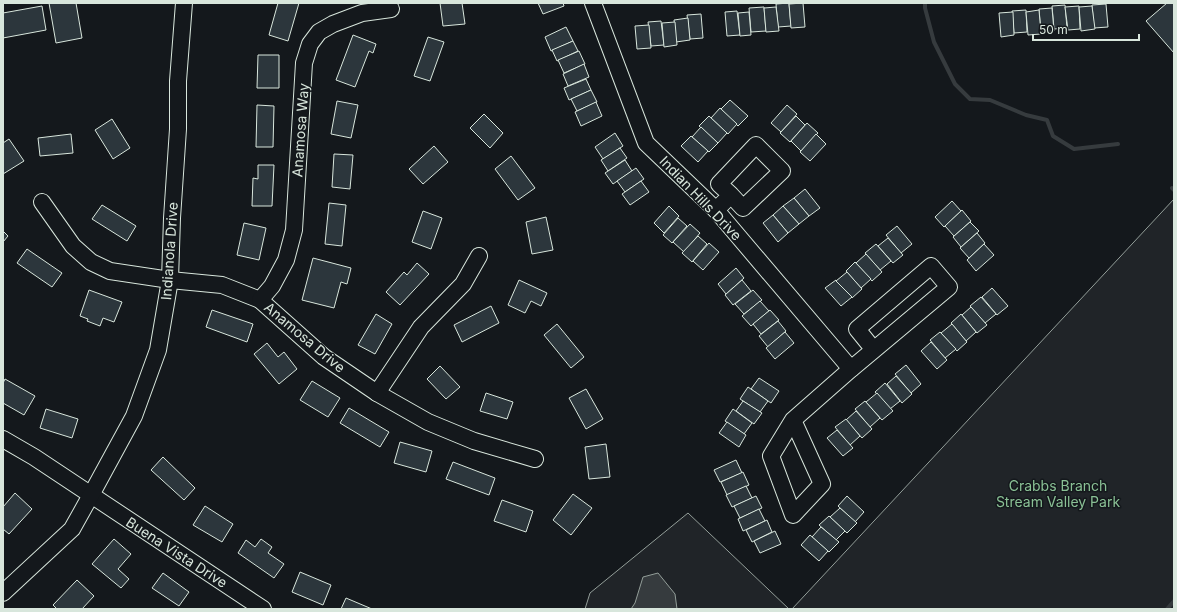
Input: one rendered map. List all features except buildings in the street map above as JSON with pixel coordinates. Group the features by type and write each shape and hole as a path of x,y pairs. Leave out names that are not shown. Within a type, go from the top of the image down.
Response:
{"street":[{"name":"Indianola Drive","path":"3,593 72,529 134,416 158,350 170,280 172,218 178,129 178,81 184,3"},
{"name":"Indian Hills Drive","path":"593,3 646,143 716,210 851,369"},
{"name":"Anamosa Way","path":"260,300 272,286 286,260 294,230 304,63 310,44 319,32 333,24 362,13 391,9"},
{"path":"716,210 731,196"},
{"name":"Anamosa Drive","path":"42,202 73,246 91,262 110,271 170,280 222,285 260,300 324,358 377,393 428,422 474,441 535,459"},
{"path":"377,393 421,327 463,284 479,256"},
{"path":"793,420 822,484 794,515 771,456 793,420 949,287 931,266 857,329 874,350"},
{"name":"Buena Vista Drive","path":"3,439 34,457 263,609"}],"green space":[{"name":"Crabbs Branch Stream Valley Park","path":"1174,199 1174,609 792,609"},
{"path":"688,513 789,609 585,609 590,593"}],"shaded area":[{"path":"658,573 675,594 677,609 631,609 635,603 643,577"}],"waterway":[{"path":"925,3 934,42 955,84 970,99 990,100 1026,115 1047,120 1053,136 1074,149 1118,144"},
{"path":"1167,609 1174,601"}]}
